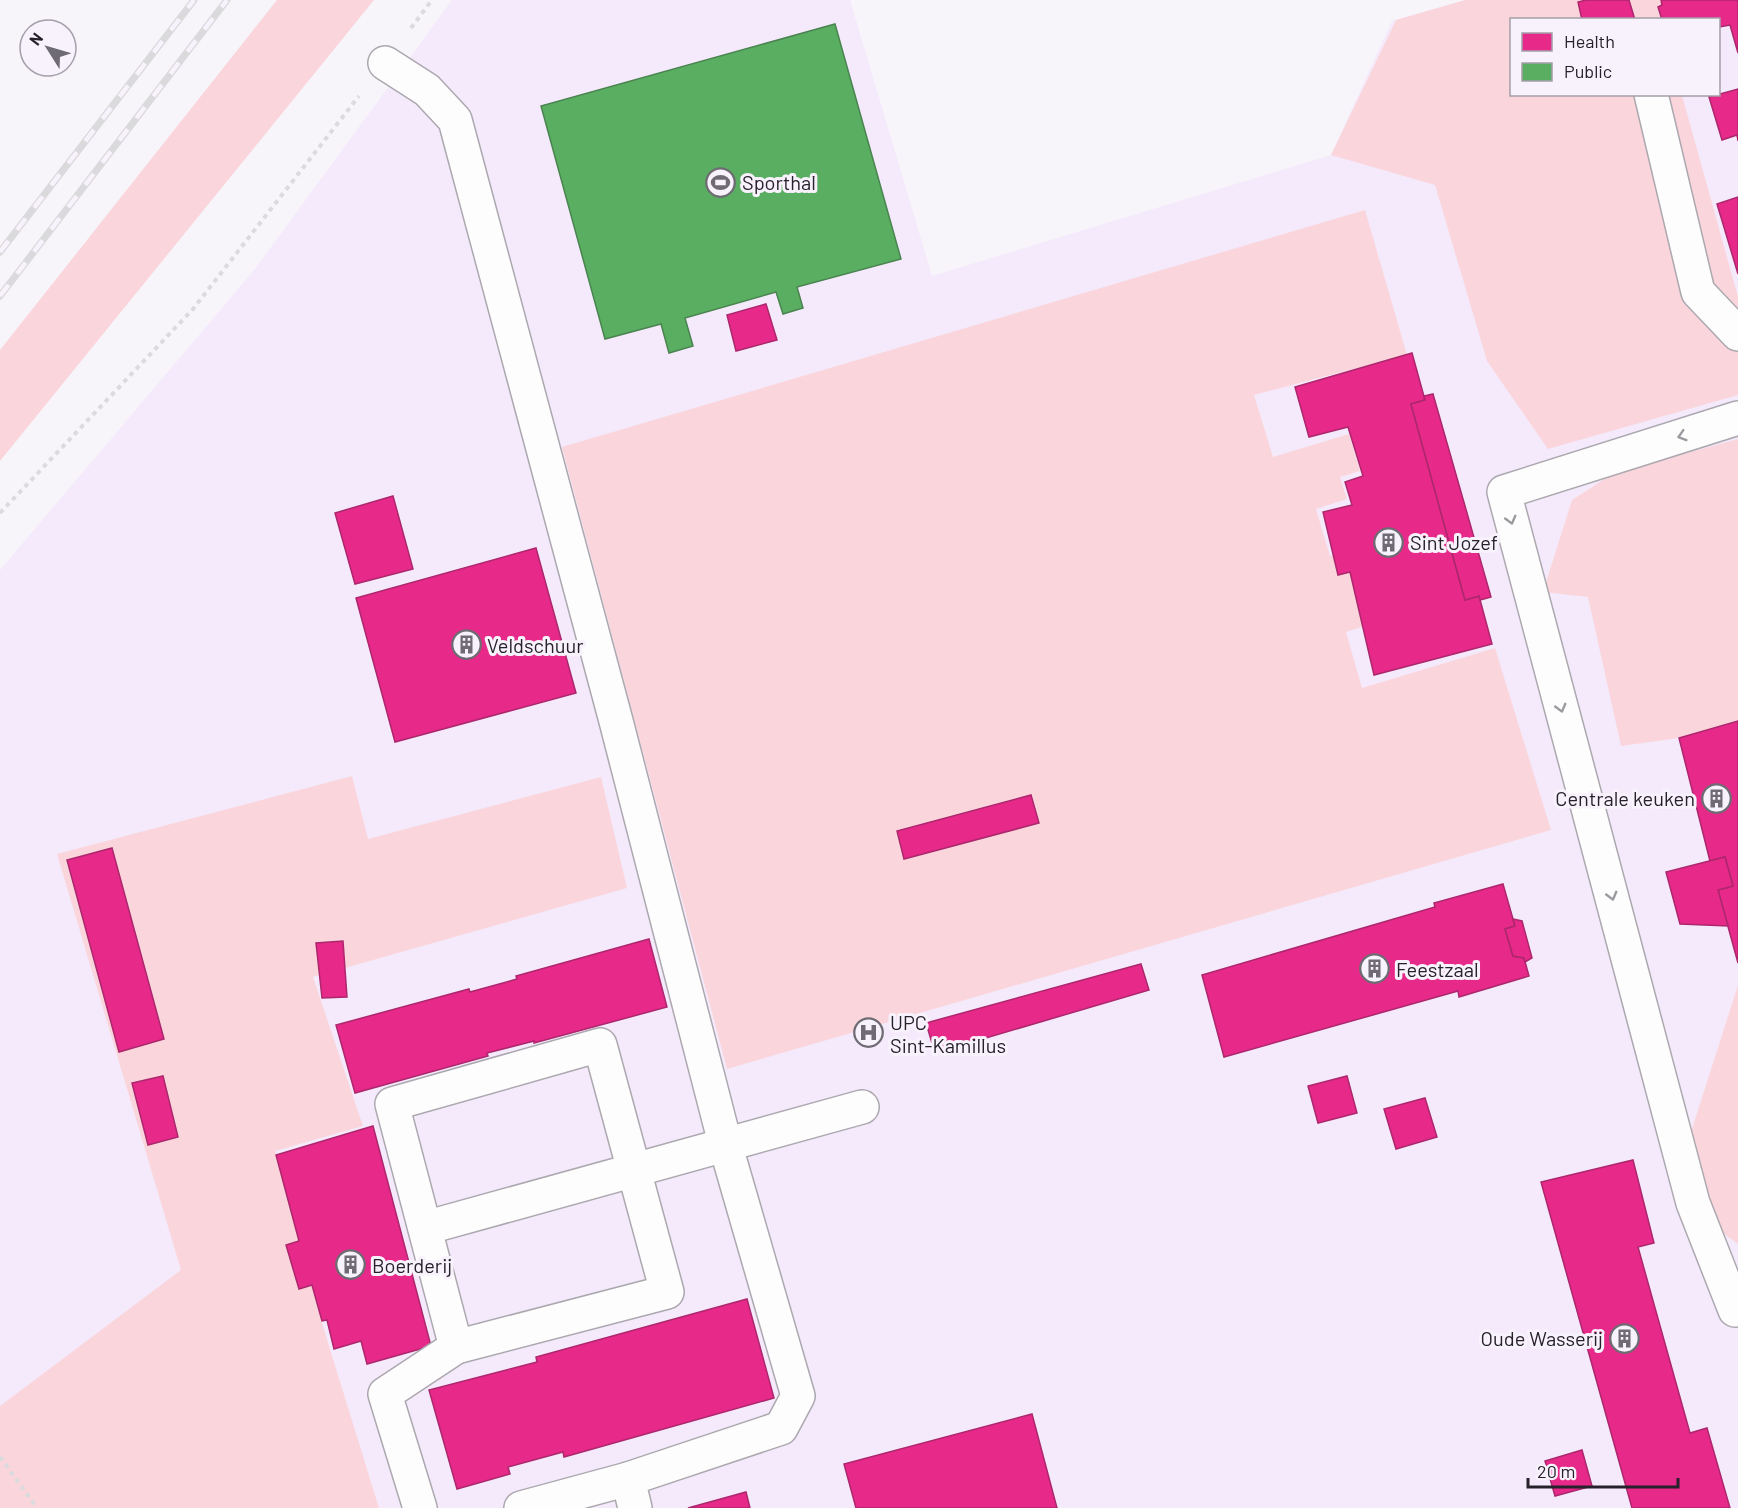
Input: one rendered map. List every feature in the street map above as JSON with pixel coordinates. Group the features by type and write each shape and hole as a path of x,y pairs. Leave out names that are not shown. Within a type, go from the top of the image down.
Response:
{"lane":[{"path":"385,63 427,90 455,120 613,710 726,1147 798,1396 781,1428 632,1493 521,1508"},
{"path":"1651,96 1698,292 1738,334"},
{"path":"1737,1313 1694,1203 1504,492 1738,418"},
{"path":"420,1508 385,1394 456,1347 667,1292 600,1045 392,1104 456,1347"},
{"path":"425,1228 726,1147 862,1107"}],"path":[{"path":"0,513 193,309 385,63"},
{"path":"0,1457 37,1508"}],"shaded area":[{"path":"277,0 374,0 0,461 0,350"},
{"name":"UPC Sint-Kamillus","path":"452,0 850,0 932,276 1331,155 1392,21 1465,0 1738,0 1738,1508 9,1508 0,1495 0,570 255,269"},
{"path":"1465,0 1661,0 1662,5 1658,7 1661,18 1510,18 1510,96 1682,96 1738,297 1738,395 1548,449 1487,361 1435,185 1331,155 1396,20"},
{"path":"1365,210 1407,355 1254,395 1273,457 1349,434 1360,471 1340,477 1347,499 1316,509 1330,556 1376,541 1399,615 1346,632 1362,688 1495,648 1551,830 727,1069 562,447"},
{"path":"1738,439 1738,721 1679,738 1621,746 1588,597 1543,592 1572,500 1614,473"},
{"path":"352,776 368,839 601,777 627,888 313,977 363,1126 275,1151 325,1333 379,1508 0,1508 0,1406 181,1270 57,854"},
{"path":"1738,985 1738,1244 1716,1228 1691,1132"}],"building: Health":[{"path":"1629,0 1634,18 1582,18 1578,2"},
{"path":"1661,0 1738,0 1738,53 1730,25 1720,27 1720,18 1661,18 1658,7 1662,5"},
{"path":"1738,89 1738,141 1737,135 1722,140 1709,97 1720,96 1720,94"},
{"path":"1738,197 1738,274 1717,204"},
{"path":"766,304 777,340 736,351 727,315"},
{"name":"Sint Jozef","path":"1412,353 1425,400 1411,404 1465,600 1479,596 1492,644 1374,675 1350,572 1338,575 1323,512 1352,505 1345,482 1363,476 1348,427 1309,437 1295,387"},
{"path":"1433,394 1491,597 1480,600 1479,596 1465,600 1411,404 1425,400 1424,396"},
{"path":"393,496 413,569 355,584 335,513"},
{"name":"Veldschuur","path":"536,548 576,693 395,742 356,598"},
{"name":"Centrale keuken","path":"1738,721 1738,963 1718,890 1733,886 1725,857 1710,861 1679,738"},
{"path":"1031,795 1039,823 904,859 897,831"},
{"path":"112,848 164,1039 119,1052 67,860"},
{"path":"1725,857 1733,886 1718,890 1728,926 1680,924 1666,872"},
{"name":"Feestzaal","path":"1503,884 1515,926 1505,929 1513,956 1524,958 1529,976 1459,997 1458,991 1224,1057 1202,975 1435,907 1434,903"},
{"path":"1513,919 1522,921 1532,958 1525,962 1524,958 1513,956 1505,929 1515,926"},
{"path":"649,939 667,1007 534,1043 534,1041 487,1053 488,1056 355,1093 336,1025 469,989 470,992 517,979 516,976"},
{"path":"343,941 347,997 322,998 316,943"},
{"path":"1141,964 1149,990 935,1053 926,1023"},
{"path":"163,1076 178,1137 148,1145 132,1083"},
{"path":"1347,1076 1357,1113 1318,1123 1308,1086"},
{"path":"1425,1098 1437,1137 1396,1149 1384,1109"},
{"name":"Boerderij","path":"373,1126 431,1346 367,1364 361,1341 334,1349 327,1320 322,1321 312,1285 299,1289 286,1245 299,1241 276,1155"},
{"name":"Oude Wasserij","path":"1633,1160 1654,1243 1638,1247 1690,1433 1707,1428 1730,1508 1632,1508 1541,1182"},
{"path":"747,1299 774,1398 564,1457 563,1452 508,1467 510,1474 457,1489 429,1390 537,1362 536,1357"},
{"path":"1032,1414 1057,1508 856,1508 844,1464"},
{"path":"1582,1450 1592,1486 1555,1496 1545,1461"},
{"path":"746,1492 750,1508 688,1508"}],"building: Public":[{"name":"Sporthal","path":"835,24 901,259 797,287 803,308 783,314 776,292 685,318 693,346 669,353 661,324 605,339 541,106"}],"railway":[{"path":"0,252 194,0"},
{"path":"0,296 227,0"}],"place":[{"name":"Sporthal","path":"721,182"},
{"name":"Sint Jozef","path":"1389,542"},
{"name":"Veldschuur","path":"466,645"},
{"name":"Centrale keuken","path":"1716,798"},
{"name":"Feestzaal","path":"1375,969"},
{"name":"UPC Sint-Kamillus","path":"869,1033"},
{"name":"Boerderij","path":"351,1265"},
{"name":"Oude Wasserij","path":"1624,1338"}]}
